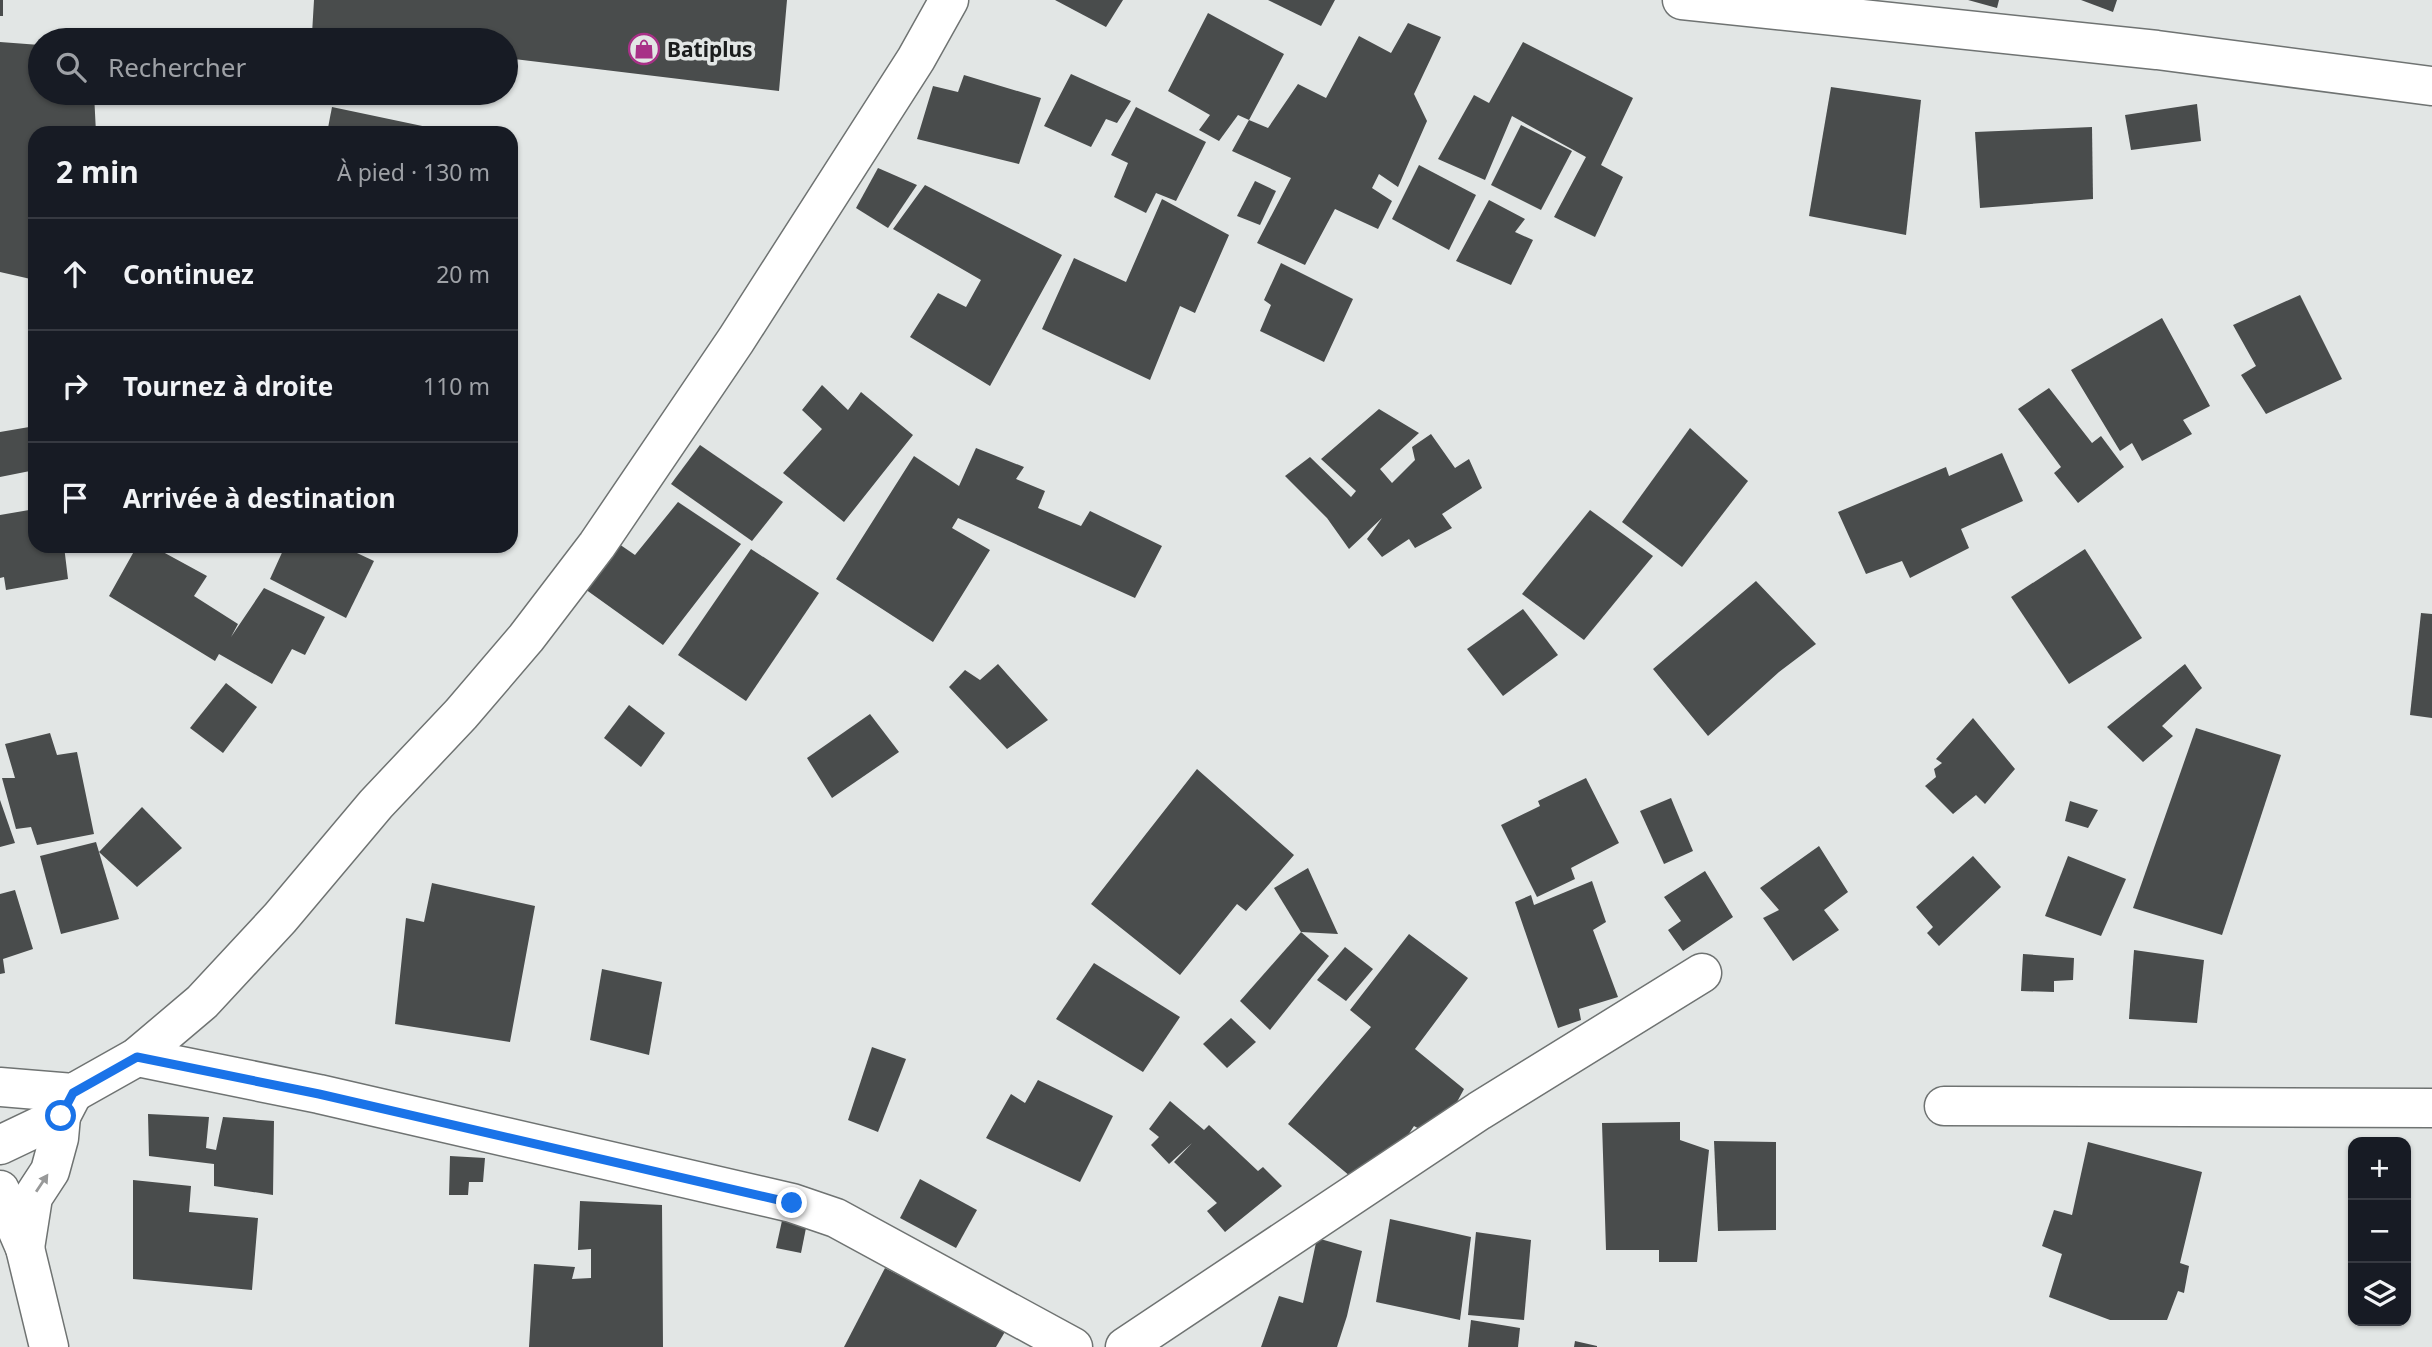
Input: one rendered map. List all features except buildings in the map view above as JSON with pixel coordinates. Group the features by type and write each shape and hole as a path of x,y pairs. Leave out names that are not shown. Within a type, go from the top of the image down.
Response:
{"street":[{"path":"0,1144 67,1104 137,1057 202,1002 271,928 376,804 461,714 558,597 597,545 736,340 916,59 949,0"},
{"path":"1682,0 2157,50 2432,88 2432,79"},
{"path":"1125,1347 1479,1111 1702,973"},
{"path":"137,1057 332,1097 792,1203 836,1218 1073,1347"},
{"path":"0,1087 67,1104"},
{"path":"25,1248 33,1197 50,1171 67,1104"},
{"path":"1944,1105 2432,1108"},
{"path":"0,1190 25,1248 50,1347"}],"place":[{"name":"Batiplus","path":"644,49"}],"route":[{"path":"61,1116 73,1093 137,1057 319,1094 792,1203"}]}
